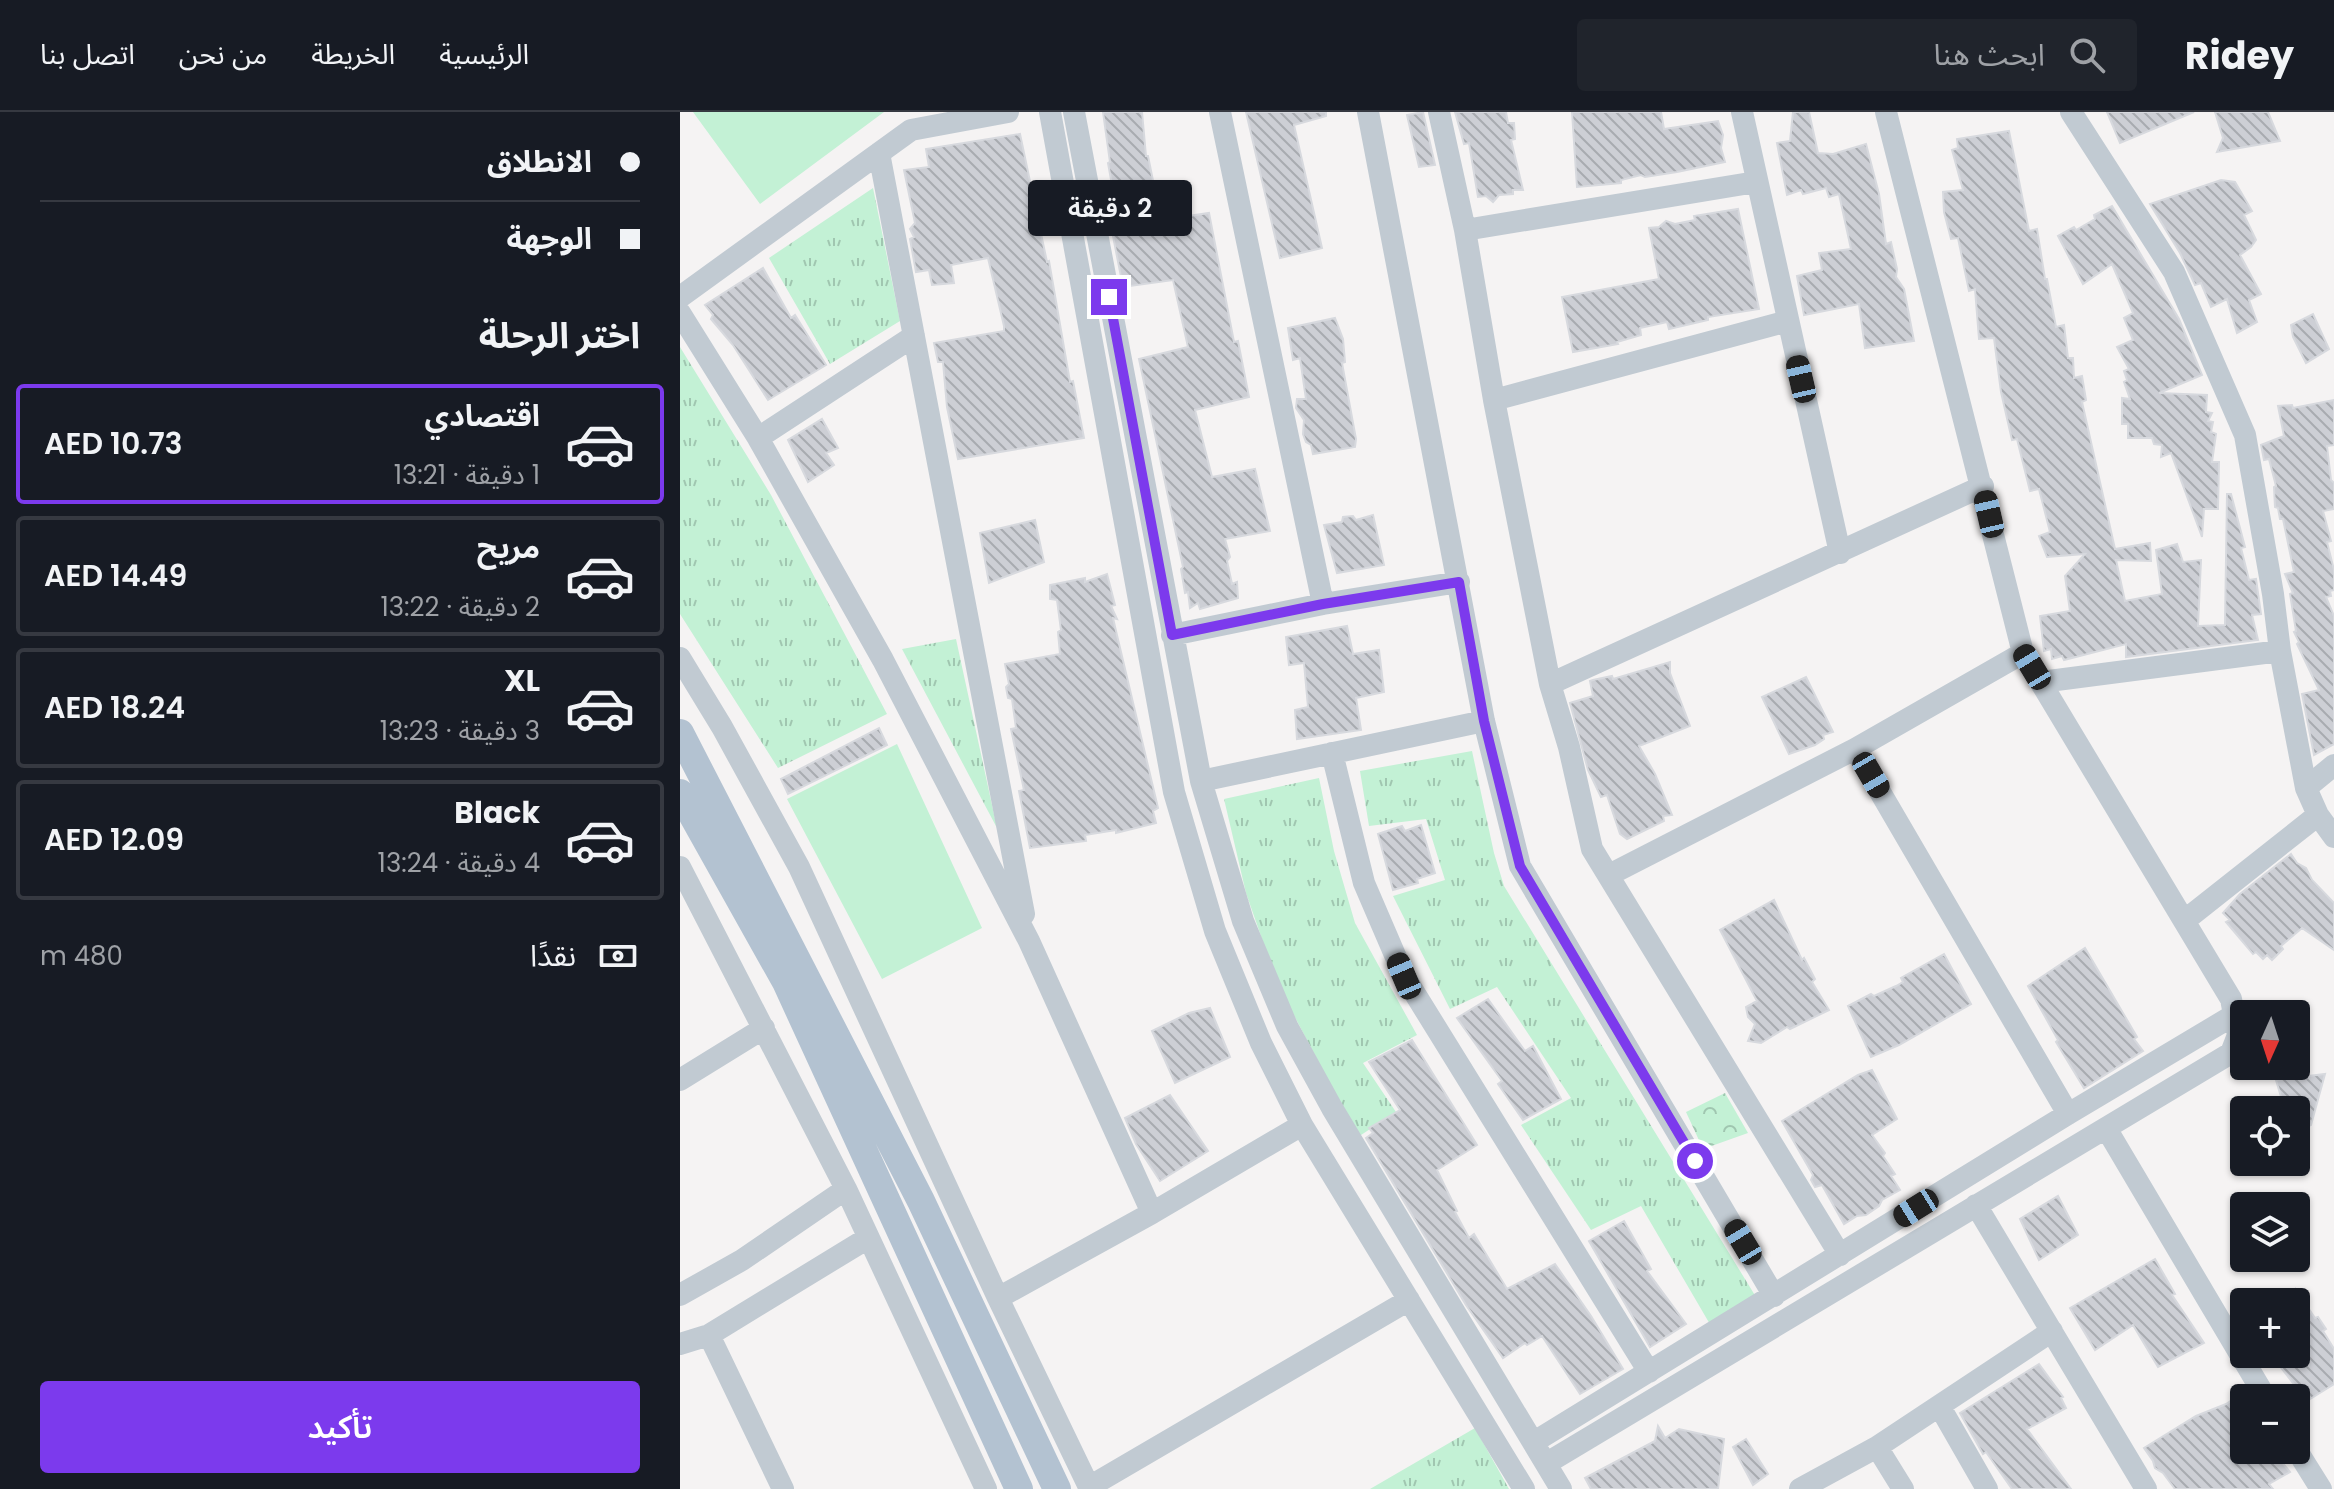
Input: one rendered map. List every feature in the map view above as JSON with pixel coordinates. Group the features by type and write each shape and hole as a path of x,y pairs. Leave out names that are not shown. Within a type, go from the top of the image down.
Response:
{"main road":[{"path":"680,733 921,1201 1057,1489"},
{"path":"680,793 786,982 1019,1489"}],"street":[{"path":"680,297 911,130 1008,112"},
{"path":"1050,112 1174,792 1215,931 1261,1043 1302,1125 1524,1489"},
{"path":"1074,112 1201,781 1243,921 1287,1026 1332,1108 1561,1489"},
{"path":"1220,112 1323,604"},
{"path":"1368,112 1484,721 1520,866 1774,1296"},
{"path":"1439,112 1465,230 1494,400 1550,684 1569,747 1592,849 1840,1255"},
{"path":"1742,112 1840,553"},
{"path":"1886,112 2023,653 2231,1000"},
{"path":"2071,112 2174,272 2245,435 2306,788 2318,815 2334,837"},
{"path":"879,153 1029,941"},
{"path":"1465,230 1756,182"},
{"path":"680,313 758,438 883,660 1029,941 1152,1213"},
{"path":"1494,400 1788,321"},
{"path":"758,438 914,336"},
{"path":"1550,684 1983,486"},
{"path":"1172,635 1323,604 1459,582"},
{"path":"2041,682 2280,651"},
{"path":"1609,875 1855,749 2023,653"},
{"path":"680,658 799,867 998,1298 1090,1488 1409,1300"},
{"path":"1201,781 1484,721"},
{"path":"1855,749 2068,1114"},
{"path":"1332,753 1364,883 1404,976 1649,1372"},
{"path":"2306,788 2334,765"},
{"path":"2184,921 2318,815"},
{"path":"680,867 846,1189 986,1489"},
{"path":"1534,1442 2230,1017"},
{"path":"680,1080 764,1028"},
{"path":"1547,1463 2230,1054"},
{"path":"998,1298 1302,1125"},
{"path":"2106,1128 2258,1384"},
{"path":"680,1295 742,1260 846,1189"},
{"path":"1976,1205 2146,1489"},
{"path":"680,1344 709,1335 868,1238"},
{"path":"1800,1489 1877,1447 2052,1331"},
{"path":"709,1335 783,1489"},
{"path":"1940,1407 1987,1489"},
{"path":"1877,1447 1903,1489"},
{"path":"2305,1464 2321,1489"}],"green space":[{"path":"693,112 884,112 760,204"},
{"path":"873,188 900,321 830,364 769,258"},
{"path":"680,347 771,495 887,714 778,768 680,614"},
{"path":"956,639 997,828 902,649"},
{"path":"897,744 982,928 882,979 787,799"},
{"path":"1472,751 1504,886 1756,1297 1711,1326 1641,1206 1591,1230 1521,1125 1571,1098 1497,987 1450,1009 1393,896 1445,880 1426,819 1369,826 1360,771"},
{"path":"1319,778 1334,851 1355,923 1417,1035 1363,1063 1396,1112 1358,1137 1278,985 1246,893 1224,799"},
{"path":"1725,1093 1748,1133 1703,1149 1686,1112"},
{"path":"1475,1428 1509,1489 1370,1489"}],"building":[{"path":"1103,112 1142,112 1146,156 1161,220 1209,213 1234,342 1238,341 1249,397 1195,410 1212,477 1255,469 1270,531 1225,539 1232,584 1237,582 1238,598 1200,609 1198,603 1190,608 1188,592 1185,593 1183,567 1139,359 1188,347 1173,280 1123,287 1112,231 1120,229"},
{"path":"1246,112 1326,112 1326,116 1294,125 1322,248 1280,258"},
{"path":"1423,112 1435,165 1419,167 1407,115"},
{"path":"1455,112 1506,112 1508,123 1514,123 1515,139 1511,140 1523,190 1499,195 1493,202 1486,196 1478,197 1469,143 1464,144"},
{"path":"1572,112 1661,112 1664,129 1718,121 1723,135 1721,148 1725,162 1645,177 1641,175 1621,180 1621,183 1577,187"},
{"path":"1793,112 1809,112 1818,153 1833,154 1866,144 1879,194 1886,244 1891,242 1896,277 1904,289 1914,341 1865,348 1859,304 1804,315 1797,276 1822,270 1819,253 1851,249 1839,194 1829,197 1826,188 1803,194 1801,190 1787,195 1777,143 1790,141"},
{"path":"2107,112 2194,112 2120,143"},
{"path":"2215,112 2268,112 2280,141 2217,152 2223,138"},
{"path":"2009,131 2029,231 2037,229 2056,327 2064,325 2068,358 2073,358 2074,378 2082,376 2086,400 2082,402 2115,549 2150,543 2151,561 2116,560 2125,601 2162,594 2156,550 2177,544 2183,562 2201,560 2198,626 2225,625 2227,494 2231,494 2245,547 2241,548 2249,580 2256,579 2261,614 2252,615 2258,640 2126,657 2126,644 2064,660 2062,656 2052,659 2051,649 2044,651 2040,616 2070,611 2065,576 2085,554 2047,557 2039,536 2050,532 2039,489 2030,491 2017,439 2012,440 2001,392 1994,338 1979,339 1975,289 1969,291 1958,238 1951,239 1944,212 1943,192 1963,190 1952,150 1958,148 1957,139"},
{"path":"1020,134 1084,438 958,459 947,407 943,362 938,362 934,343 1004,331 1004,326 988,258 951,265 954,283 932,285 929,270 916,272 910,239 914,237 910,229 915,223 904,170 929,167 926,149"},
{"path":"2221,180 2235,182 2252,211 2244,215 2256,240 2240,255 2261,294 2249,300 2257,322 2237,333 2227,299 2211,307 2201,283 2195,285 2180,253 2150,204"},
{"path":"2112,206 2179,319 2202,375 2159,393 2207,395 2206,412 2212,413 2208,421 2213,422 2211,432 2216,434 2212,462 2219,462 2218,509 2204,509 2202,537 2171,453 2161,457 2162,445 2154,444 2152,438 2128,438 2128,424 2122,424 2122,398 2130,399 2124,382 2127,380 2124,371 2129,369 2117,347 2133,340 2124,318 2133,313 2112,264 2083,284 2058,236 2074,227 2076,230 2095,219 2094,215"},
{"path":"1738,209 1759,309 1708,317 1708,320 1669,329 1667,322 1640,328 1641,335 1618,344 1573,352 1562,297 1659,279 1649,228 1659,227 1666,221 1675,224 1695,220 1694,216"},
{"path":"763,268 791,318 795,315 826,365 768,400 733,345 711,319 713,315 705,305"},
{"path":"2313,314 2329,349 2306,363 2293,337 2291,325"},
{"path":"1335,318 1343,339 1345,362 1342,363 1355,447 1313,454 1303,434 1304,420 1296,408 1297,399 1306,399 1300,358 1293,360 1288,328"},
{"path":"2334,400 2334,445 2327,446 2334,483 2334,509 2323,511 2334,570 2334,590 2330,591 2331,596 2326,597 2334,616 2334,744 2314,755 2302,694 2319,690 2294,632 2290,594 2293,593 2285,574 2294,572 2283,519 2280,519 2275,507 2276,486 2269,459 2264,460 2261,445 2284,436 2278,406 2292,405 2293,408"},
{"path":"822,419 838,448 826,453 834,465 808,482 788,440"},
{"path":"1373,515 1384,565 1337,573 1324,525 1342,522 1343,517 1353,516 1356,520"},
{"path":"1035,520 1044,562 989,583 980,533"},
{"path":"1107,574 1115,605 1111,606 1117,619 1113,618 1158,808 1153,811 1156,823 1116,833 1116,830 1085,835 1086,841 1030,848 1019,791 1024,790 1011,729 1016,728 1012,699 1008,698 1006,687 1009,684 1005,664 1060,654 1057,600 1050,599 1050,585 1085,578 1085,582"},
{"path":"1347,626 1353,654 1379,650 1384,692 1356,698 1361,730 1297,739 1295,710 1308,707 1304,663 1289,665 1286,637"},
{"path":"1670,662 1670,673 1690,726 1639,746 1672,815 1663,816 1664,821 1627,839 1620,834 1607,795 1601,797 1588,770 1570,703 1593,696 1590,681 1612,676 1613,679"},
{"path":"1806,677 1833,732 1823,735 1824,739 1815,745 1789,754 1762,697"},
{"path":"879,728 887,745 788,794 781,779"},
{"path":"1421,825 1435,873 1417,879 1418,883 1393,890 1378,834 1402,826 1405,831"},
{"path":"2291,854 2334,903 2334,950 2302,928 2281,946 2283,949 2272,960 2267,955 2263,959 2256,952 2253,954 2226,922 2230,920 2223,913 2240,894"},
{"path":"1774,900 1802,960 1804,958 1815,979 1812,982 1829,1010 1790,1029 1787,1027 1761,1043 1748,1041 1755,1024 1748,1017 1746,1007 1757,1001 1720,930"},
{"path":"2085,948 2143,1051 2084,1088 2056,1042 2058,1040 2028,986"},
{"path":"1944,954 1971,1004 1899,1045 1871,1057 1848,1006 1896,986 1903,982 1901,978"},
{"path":"1488,999 1525,1051 1533,1046 1561,1099 1523,1120 1498,1084 1502,1081 1457,1018"},
{"path":"1210,1008 1230,1057 1175,1083 1152,1031 1189,1013"},
{"path":"1412,1040 1477,1145 1437,1170 1469,1238 1474,1234 1507,1289 1555,1264 1623,1369 1580,1394 1542,1336 1503,1358 1466,1305 1366,1138 1373,1133 1369,1128 1400,1110 1369,1062"},
{"path":"1872,1070 1897,1119 1872,1135 1885,1153 1883,1156 1895,1174 1891,1176 1900,1190 1882,1200 1866,1215 1857,1216 1844,1224 1822,1185 1815,1187 1811,1180 1813,1175 1782,1121 1858,1075"},
{"path":"2325,1074 2310,1125 2310,1096 2281,1096 2276,1080 2310,1080 2310,1076"},
{"path":"1170,1095 1208,1151 1160,1181 1136,1144 1125,1118"},
{"path":"2058,1196 2078,1235 2039,1260 2020,1219"},
{"path":"1624,1221 1651,1269 1647,1271 1686,1324 1650,1347 1589,1241"},
{"path":"2155,1259 2175,1294 2172,1295 2204,1343 2158,1367 2133,1325 2095,1350 2070,1308"},
{"path":"2310,1311 2326,1329 2323,1331 2334,1349 2334,1384 2310,1399 2310,1384 2294,1384 2281,1368 2310,1368"},
{"path":"2039,1364 2063,1397 2066,1408 2027,1429 2071,1489 2012,1489 1986,1452 1983,1454 1960,1413"},
{"path":"2230,1401 2230,1464 2283,1464 2290,1472 2269,1484 2273,1489 2175,1489 2155,1468 2144,1448 2196,1416"},
{"path":"1658,1426 1665,1438 1679,1429 1724,1439 1718,1489 1591,1489 1585,1478 1655,1441"},
{"path":"1746,1439 1768,1474 1753,1485 1733,1447"}],"route":[{"path":"1109,297 1172,635 1323,604 1459,582 1484,721 1520,866 1695,1161"}]}
